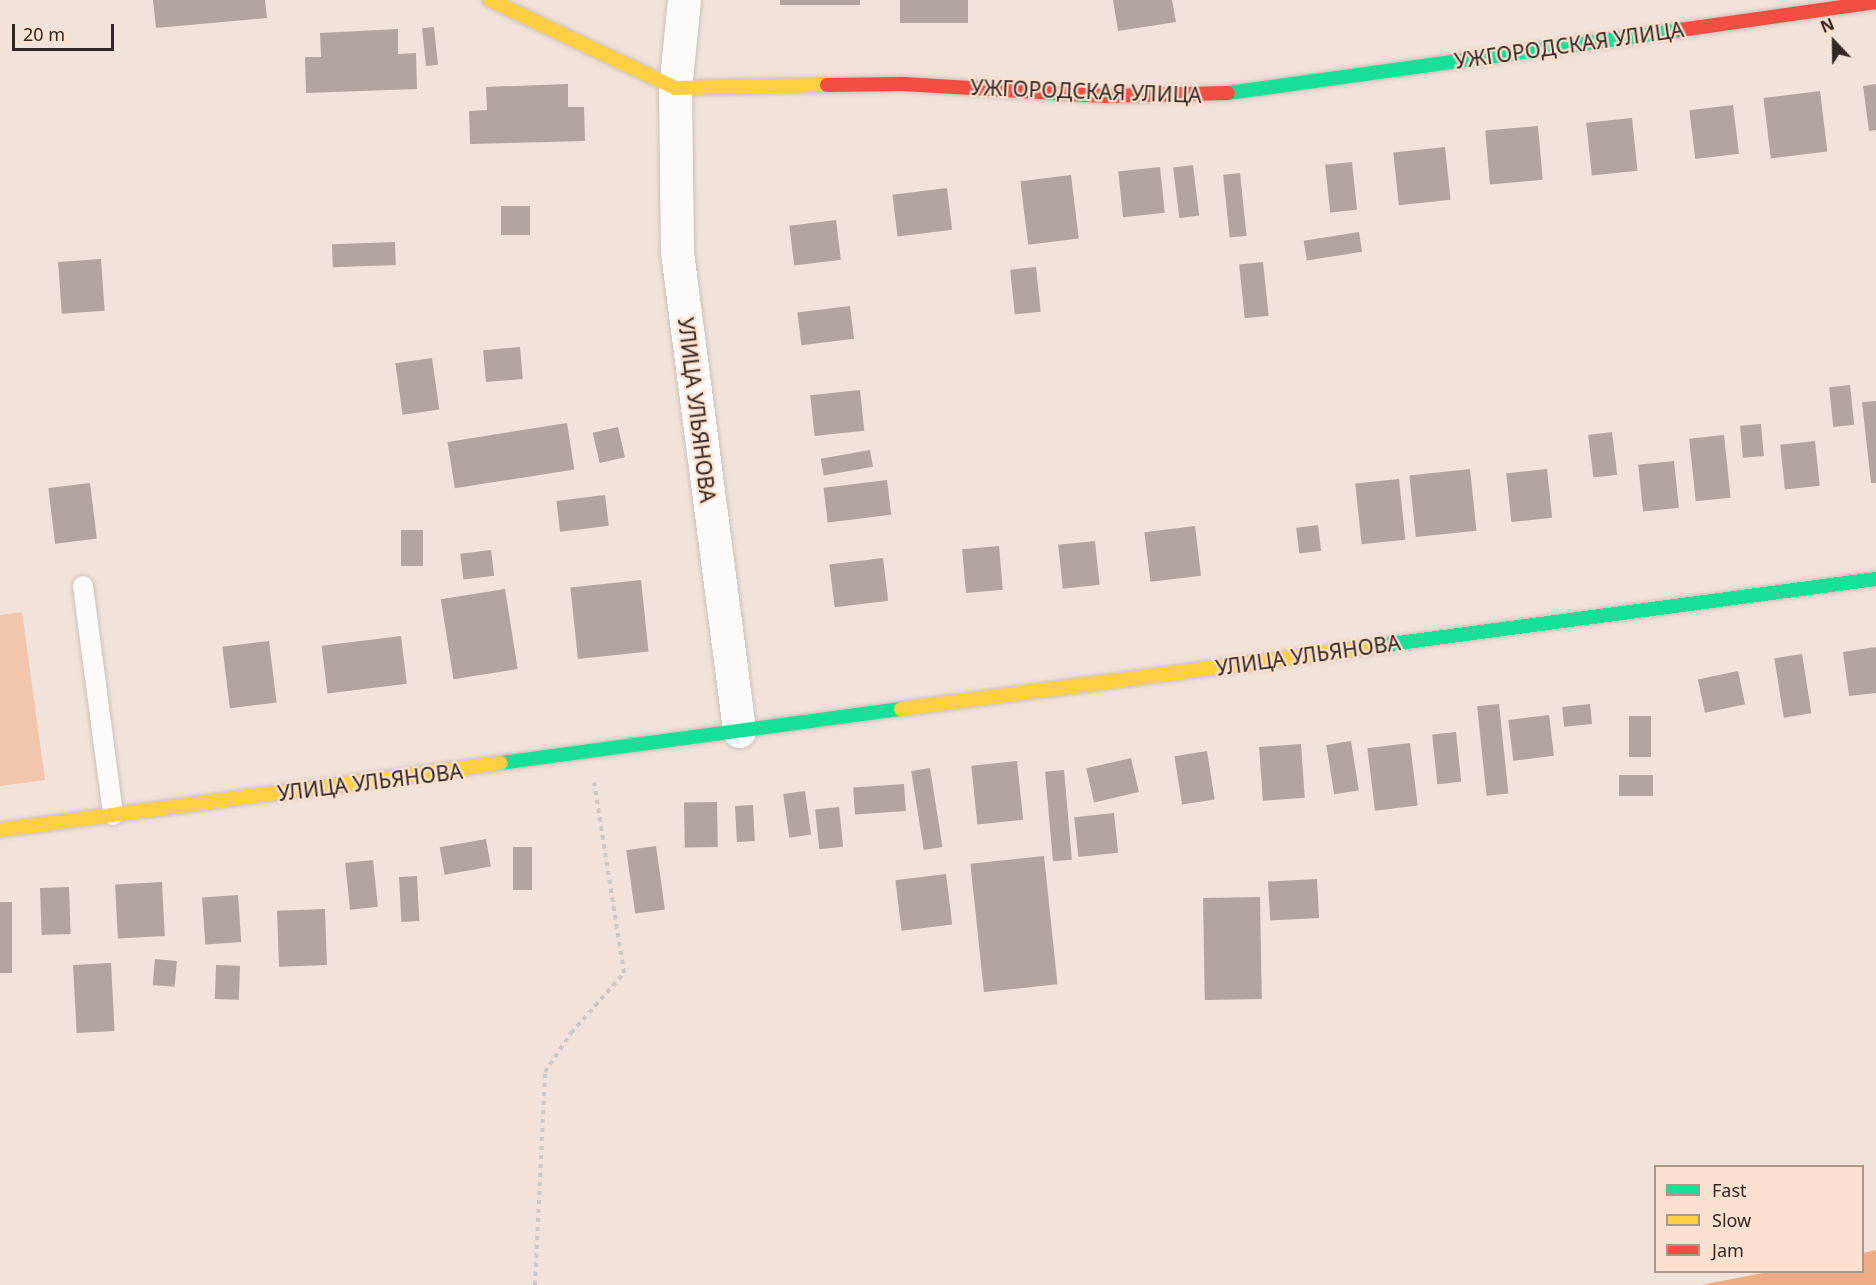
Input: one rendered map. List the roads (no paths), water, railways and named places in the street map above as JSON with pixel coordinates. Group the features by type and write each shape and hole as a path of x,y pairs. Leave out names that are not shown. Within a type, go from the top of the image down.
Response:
{"street":[{"name":"УЖГОРОДСКАЯ УЛИЦА","path":"490,0 675,88 903,84 1106,96 1215,95 1876,2"},
{"name":"УЛИЦА УЛЬЯНОВА","path":"684,0 675,88 677,252 739,731"},
{"name":"УЛИЦА УЛЬЯНОВА","path":"0,830 590,753 739,731 1876,579"}],"lane":[{"path":"83,586 113,815"}]}
